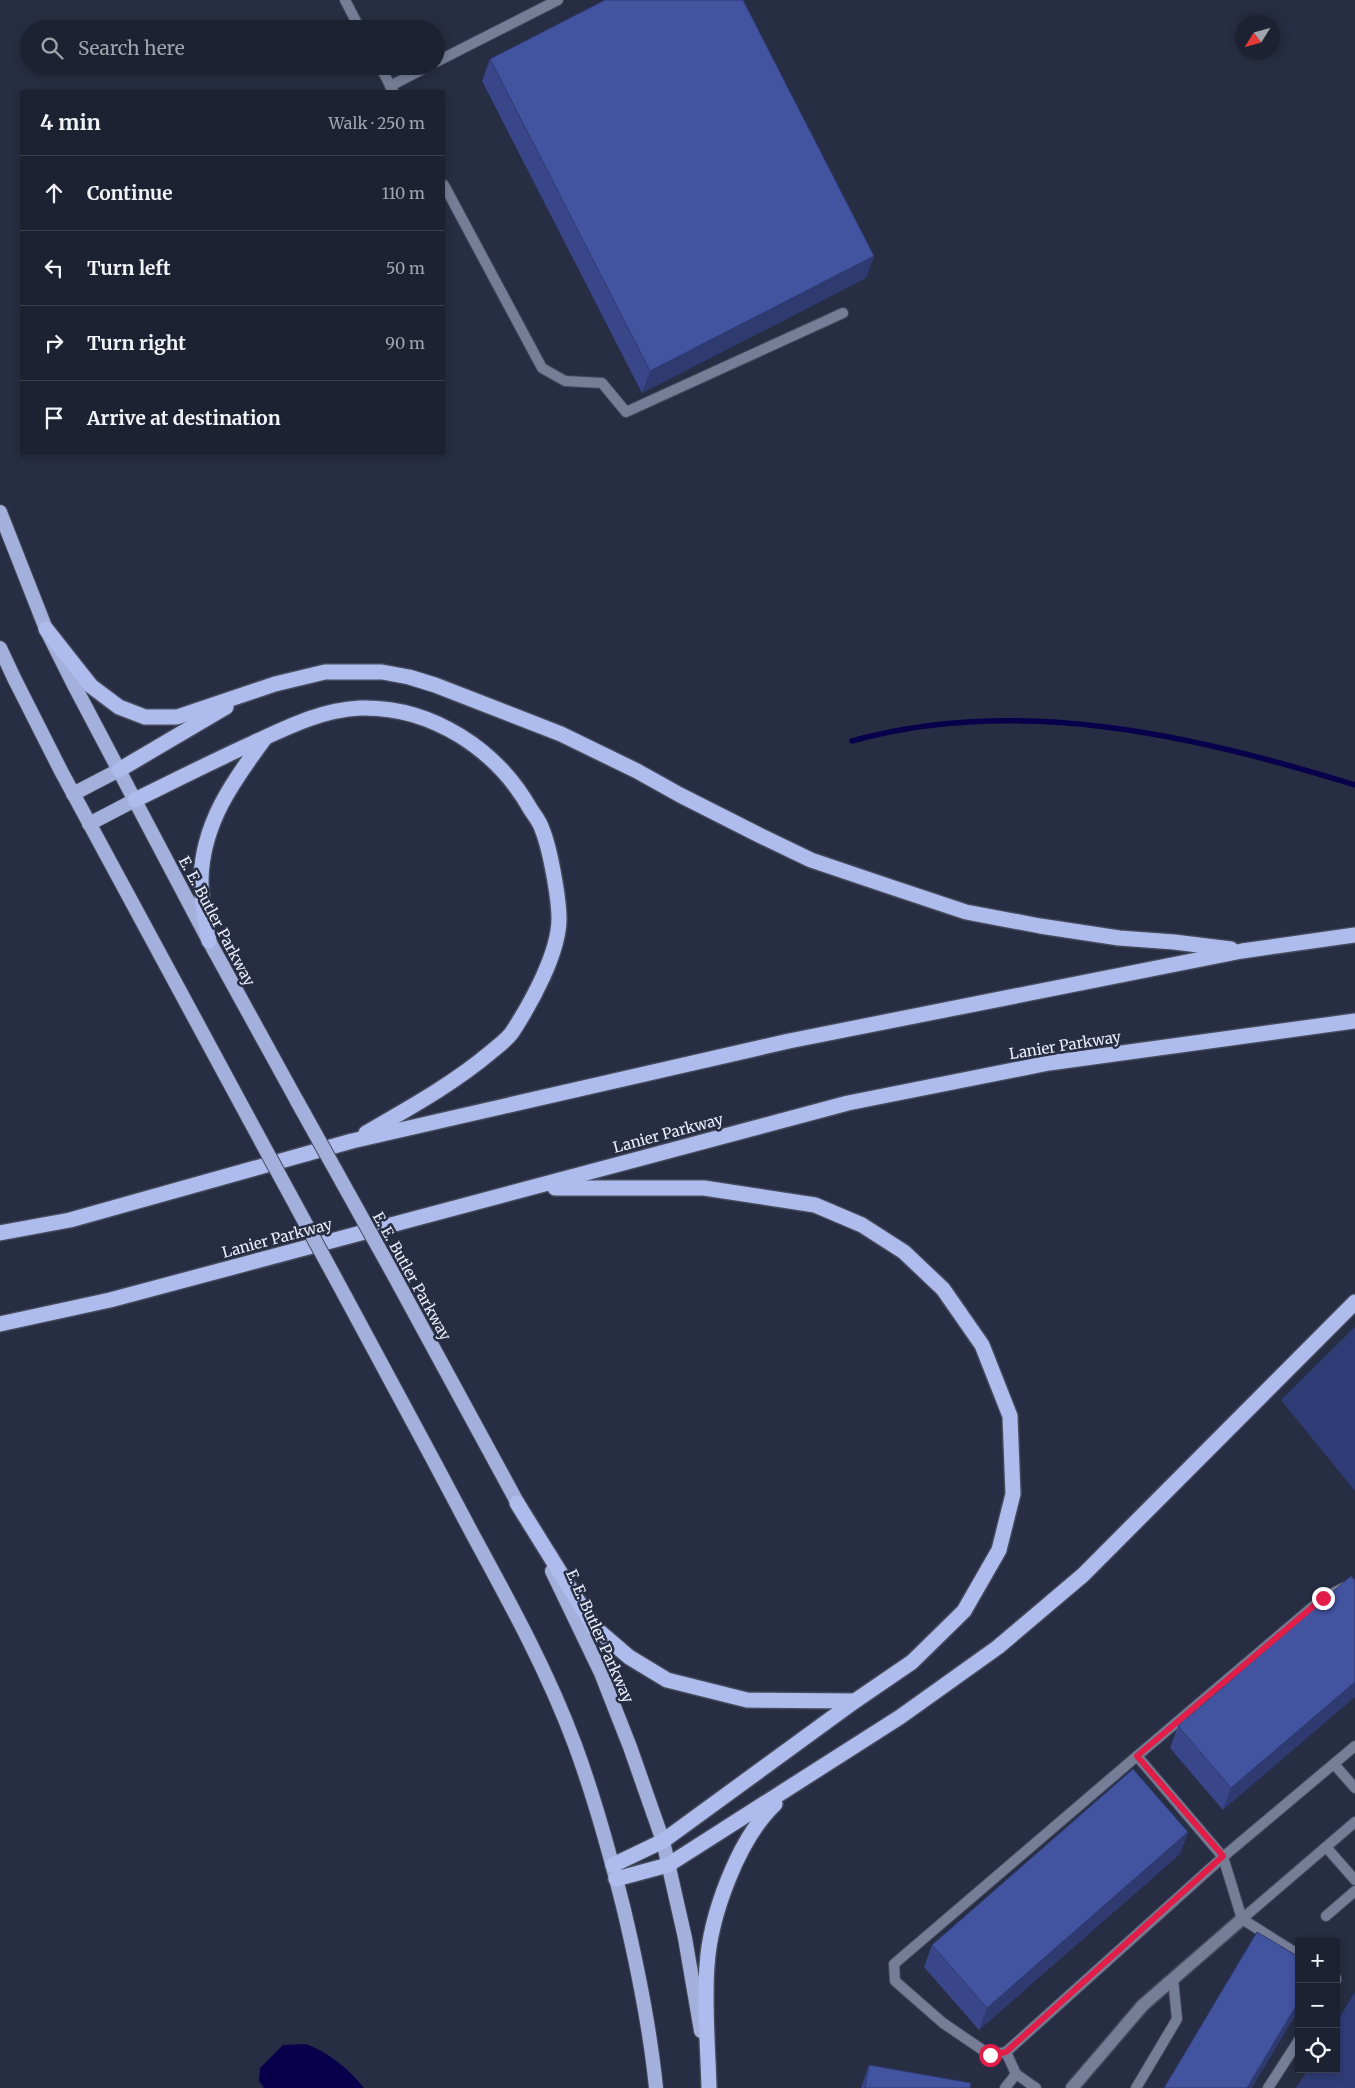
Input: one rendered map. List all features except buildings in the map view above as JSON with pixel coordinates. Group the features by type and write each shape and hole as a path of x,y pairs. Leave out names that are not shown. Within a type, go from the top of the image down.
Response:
{"highway":[{"name":"E. E. Butler Parkway","path":"0,512 46,629 208,941 518,1503 569,1604 601,1673 630,1747 663,1841 695,1991 709,2088"},
{"path":"46,629 91,686 119,706 145,717 177,717 275,684 325,672 382,672 409,677 435,685 561,734 811,860 885,886 966,912 1040,926 1119,938 1174,942 1242,951"},
{"path":"0,648 73,794 345,1296 506,1596 544,1671 575,1743 594,1799 615,1872 640,1982 652,2048 656,2088"},
{"path":"73,794 203,722 248,693"},
{"path":"89,824 293,723 337,711 359,708 389,708 437,723 466,739 490,758 520,790 542,829 554,882 559,920 546,972 512,1034 476,1065 426,1099 352,1141"},
{"path":"208,941 201,880 204,847 213,818 230,785 266,736"},
{"path":"0,1233 70,1220 352,1141 790,1041 1242,951 1355,935"},
{"name":"Lanier Parkway","path":"0,1324 110,1300 848,1103 1049,1064 1355,1021"},
{"path":"534,1188 704,1188 815,1205 862,1225 904,1252 943,1289 982,1345 1010,1416 1013,1494 999,1550 964,1611 912,1662 855,1701 663,1841 615,1872"},
{"path":"615,1872 668,1865 900,1717 998,1647 1083,1575 1355,1302"},
{"path":"518,1503 594,1627 629,1657 666,1680 748,1700 855,1701"},
{"path":"709,2088 707,1965 716,1917 728,1880 745,1845 763,1815 795,1784"}],"street":[{"path":"1072,2088 1142,2005 1242,1920"}],"lane":[{"path":"345,0 355,20"},
{"path":"445,57 558,0"},
{"path":"385,75 392,89 415,75"},
{"path":"445,187 542,368 565,381 602,383 626,412 843,313"},
{"path":"1355,1586 1351,1584 1323,1598 894,1964 895,1981 943,2023 990,2055 1006,2052 1223,1856 1355,1746"},
{"path":"1137,1756 1223,1856 1242,1920 1295,1953"},
{"path":"1334,1764 1355,1788"},
{"path":"1242,1920 1355,1822"},
{"path":"1326,1847 1355,1880"},
{"path":"1326,1916 1355,1891"},
{"path":"1136,2088 1177,2019 1173,1979"},
{"path":"1268,2088 1295,2046"},
{"path":"1006,2052 1016,2074 1036,2088"},
{"path":"1005,2088 1016,2074"}],"shaded area":[{"path":"1355,1327 1355,1491 1281,1400"},
{"path":"1355,1992 1355,2088 1296,2088 1305,2073 1340,2073 1340,2016"},
{"path":"306,2044 338,2062 364,2088 264,2088 259,2081 260,2068 283,2045"}],"waterway":[{"path":"852,741 915,728 978,721 1042,722 1106,727 1169,737 1232,751 1355,785"}],"route":[{"path":"990,2055 1006,2052 1223,1856 1137,1756 1323,1598"}]}
